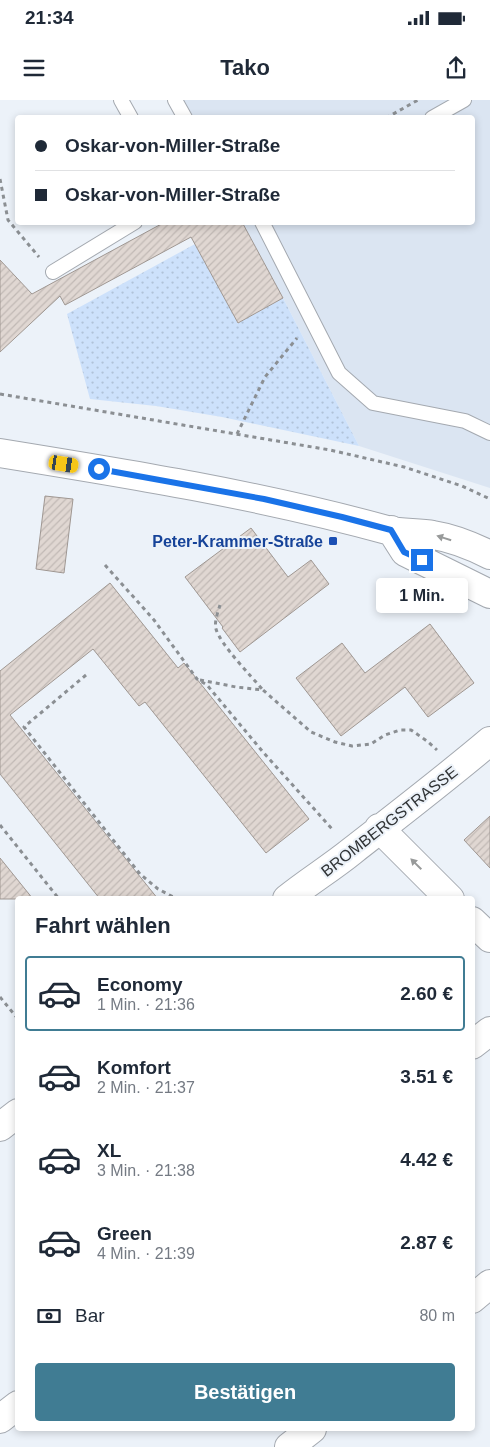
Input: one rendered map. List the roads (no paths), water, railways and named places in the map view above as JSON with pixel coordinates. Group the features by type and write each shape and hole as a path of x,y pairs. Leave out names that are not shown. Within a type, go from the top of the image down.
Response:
{"street":[{"path":"0,452 264,499 391,530 433,535 473,547 490,555"},
{"path":"391,530 404,552 490,594"},
{"name":"BROMBERGSTRASSE","path":"291,896 351,852 490,741"},
{"path":"379,828 447,896"},
{"path":"475,924 490,938"},
{"path":"475,1043 490,1031"},
{"path":"0,1127 15,1115"},
{"path":"475,1296 490,1284"},
{"path":"0,1419 15,1407"},
{"path":"289,1447 309,1431"}],"lane":[{"path":"121,100 129,115"},
{"path":"175,100 183,115"},
{"path":"437,115 464,100"},
{"path":"53,272 131,225"},
{"path":"264,225 338,373 373,403 465,421 490,433"}],"place":[{"name":"Peter-Krammer-Straße","path":"333,541"}]}
